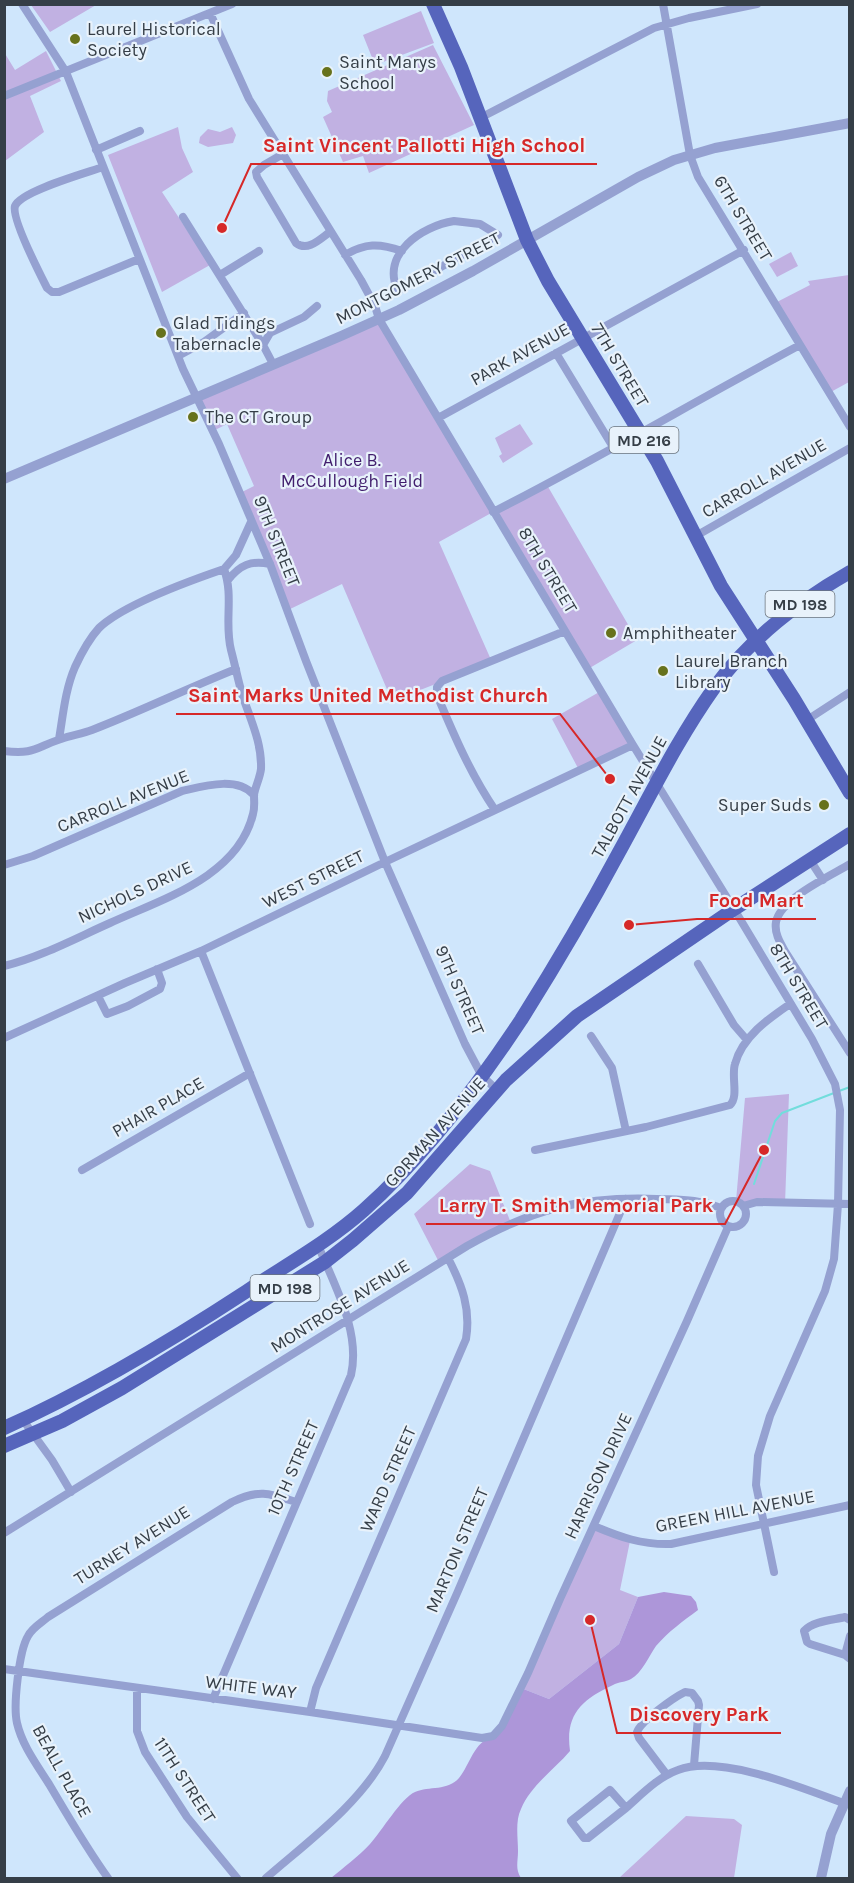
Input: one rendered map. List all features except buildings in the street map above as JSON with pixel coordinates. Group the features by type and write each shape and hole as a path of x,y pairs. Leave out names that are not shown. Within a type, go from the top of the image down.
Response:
{"main road":[{"name":"7TH STREET","path":"433,4 527,240 675,494 694,537 720,586 807,720 849,793"},
{"name":"7TH STREET","path":"438,4 446,32"},
{"name":"TALBOTT AVENUE","path":"482,1076 552,970 617,857 676,746 716,686 756,642 798,606 849,572"},
{"name":"GORMAN AVENUE","path":"34,1434 140,1377 325,1262 407,1193 497,1090 522,1064 577,1016 849,834"},
{"name":"GORMAN AVENUE","path":"23,1420 111,1374 216,1311 318,1245 363,1210 394,1180 482,1076"},
{"name":"MD 198","path":"4,1428 23,1420"},
{"name":"MD 198","path":"4,1446 34,1434"}],"street":[{"name":"9TH STREET","path":"22,4 66,72 178,356 219,444 270,564 386,862 462,1037 482,1076 497,1090"},
{"path":"4,96 232,4"},
{"name":"6TH STREET","path":"663,4 690,155 704,187 849,427"},
{"path":"480,118 637,36 667,24 757,4"},
{"name":"8TH STREET","path":"210,13 249,99 369,294 379,319 633,745 734,909 835,1083 840,1110 834,1259 825,1291 770,1416 760,1444 756,1470 756,1485 763,1525 774,1572"},
{"name":"MONTGOMERY STREET","path":"4,479 379,319 422,298 638,177 690,155 722,146 849,123"},
{"path":"96,150 140,131"},
{"path":"283,154 256,172 296,243 302,247 308,246 330,232"},
{"path":"103,167 25,196 15,207 15,215 20,228 46,288 52,292 58,292 139,258"},
{"path":"183,217 244,313 273,364"},
{"path":"454,220 480,224 498,235 398,291 394,270 402,251 409,242 428,228 454,220"},
{"path":"345,255 356,248 371,244 402,251"},
{"path":"220,275 259,250"},
{"name":"PARK AVENUE","path":"438,418 744,250"},
{"path":"263,345 270,333 304,316 317,306"},
{"path":"178,356 204,342 244,313"},
{"path":"494,512 800,345"},
{"path":"556,353 613,447"},
{"name":"CARROLL AVENUE","path":"694,537 849,448"},
{"path":"59,740 74,669 99,629 122,612 224,569 236,555 251,522"},
{"path":"228,580 246,564 253,562 270,564"},
{"name":"NICHOLS DRIVE","path":"4,966 71,940 201,880 229,856 238,845 253,815 254,795 260,778 260,753 228,637 228,580 224,569"},
{"path":"495,810 475,779 459,747 437,695 437,687 442,681 565,631"},
{"path":"4,751 33,751 90,731 236,669"},
{"path":"807,720 849,692"},
{"name":"WEST STREET","path":"4,1038 201,951 633,745"},
{"name":"CARROLL AVENUE","path":"4,865 33,856 182,791 234,784 243,785 254,795"},
{"path":"810,860 823,880"},
{"path":"849,864 786,905 780,912 776,928 778,939 786,953 849,1053"},
{"path":"201,951 310,1224"},
{"path":"698,964 734,1025 747,1040"},
{"path":"98,996 107,1014 120,1010 160,989 162,983 157,969"},
{"path":"535,1150 626,1131 730,1105 734,1098 735,1063 747,1040 771,1017 790,1004"},
{"path":"591,1036 612,1068 626,1131"},
{"name":"PHAIR PLACE","path":"82,1170 250,1072"},
{"name":"MONTROSE AVENUE","path":"4,1533 501,1227 536,1213 585,1201 626,1199 703,1201 721,1208"},
{"name":"MARTON STREET","path":"266,1878 360,1793 380,1767 626,1199"},
{"path":"743,1206 746,1214 744,1222 736,1227 728,1227 721,1221 721,1208 731,1201 743,1206 757,1202 849,1204"},
{"name":"HARRISON DRIVE","path":"493,1736 502,1725 528,1673 728,1227"},
{"name":"10TH STREET","path":"213,1699 351,1375 354,1351 347,1321 318,1245"},
{"name":"WARD STREET","path":"310,1712 316,1688 466,1339 467,1303 448,1258"},
{"path":"23,1420 71,1492"},
{"name":"TURNEY AVENUE","path":"20,1672 24,1644 27,1636 37,1626 232,1502 250,1494 264,1493 296,1502"},
{"name":"GREEN HILL AVENUE","path":"594,1527 630,1541 655,1544 691,1540 849,1505"},
{"path":"849,1620 845,1617 807,1627 804,1631 810,1644 847,1657 849,1636"},
{"name":"WHITE WAY","path":"4,1669 482,1738 493,1736"},
{"name":"BEALL PLACE","path":"20,1672 15,1713 24,1742 81,1839 108,1878"},
{"name":"11TH STREET","path":"137,1688 137,1731 145,1752 187,1817 237,1878"},
{"path":"667,1775 637,1732 640,1726 685,1692 692,1693 699,1705 694,1766"},
{"path":"626,1808 610,1790 571,1821 584,1838 588,1838 626,1808 667,1775 679,1769 694,1766 722,1768 758,1775 843,1803"},
{"path":"821,1878 831,1834 849,1791"}],"green space":[{"path":"31,5 96,5 50,32"},
{"path":"421,11 434,43 375,65 363,35"},
{"path":"433,45 474,125 369,173 363,156 343,162 323,117 332,112 327,101 328,91"},
{"path":"46,51 61,81 30,96 44,132 5,161 4,52 15,70"},
{"path":"178,127 182,148 193,172 162,192 210,265 162,292 108,155"},
{"path":"232,127 236,135 233,143 208,147 199,143 200,137 208,129 220,132"},
{"path":"791,252 798,266 777,277 769,264"},
{"path":"849,275 849,382 829,393 775,303 810,285 808,281"},
{"name":"Alice B. McCullough Field","path":"379,319 493,512 439,542 492,662 392,701 342,584 286,611 240,493 254,486 227,424 213,431 196,397"},
{"path":"520,424 533,444 503,463 495,438"},
{"path":"547,485 637,640 588,669 493,512"},
{"path":"601,691 633,745 579,770 552,719"},
{"path":"789,1094 785,1204 743,1206 736,1201 745,1098"},
{"path":"470,1164 490,1171 511,1223 440,1264 414,1214"},
{"path":"594,1526 630,1541 620,1590 638,1597 619,1644 549,1699 521,1688"},
{"path":"686,1816 734,1819 742,1825 734,1878 619,1878"}],"shaded area":[{"path":"664,1592 691,1596 698,1610 656,1646 635,1676 602,1691 578,1710 570,1728 570,1751 531,1792 519,1814 517,1865 521,1878 331,1878 370,1844 410,1795 420,1790 444,1787 459,1778 481,1743 493,1736 521,1688 549,1699 619,1644 638,1597"}],"waterway":[{"path":"839,1091 850,1087"},
{"path":"754,1184 775,1121 782,1113 834,1093"}],"place":[{"name":"Laurel Historical Society","path":"75,39"},
{"name":"Saint Marys School","path":"327,72"},
{"name":"Saint Vincent Pallotti High School","path":"222,228"},
{"name":"Glad Tidings Tabernacle","path":"161,333"},
{"name":"The CT Group","path":"193,417"},
{"name":"Amphitheater","path":"611,633"},
{"name":"Laurel Branch Library","path":"663,671"},
{"name":"Saint Marks United Methodist Church","path":"610,779"},
{"name":"Super Suds","path":"824,805"},
{"name":"Food Mart","path":"629,925"},
{"name":"Larry T. Smith Memorial Park","path":"764,1150"},
{"name":"Discovery Park","path":"590,1620"}]}
